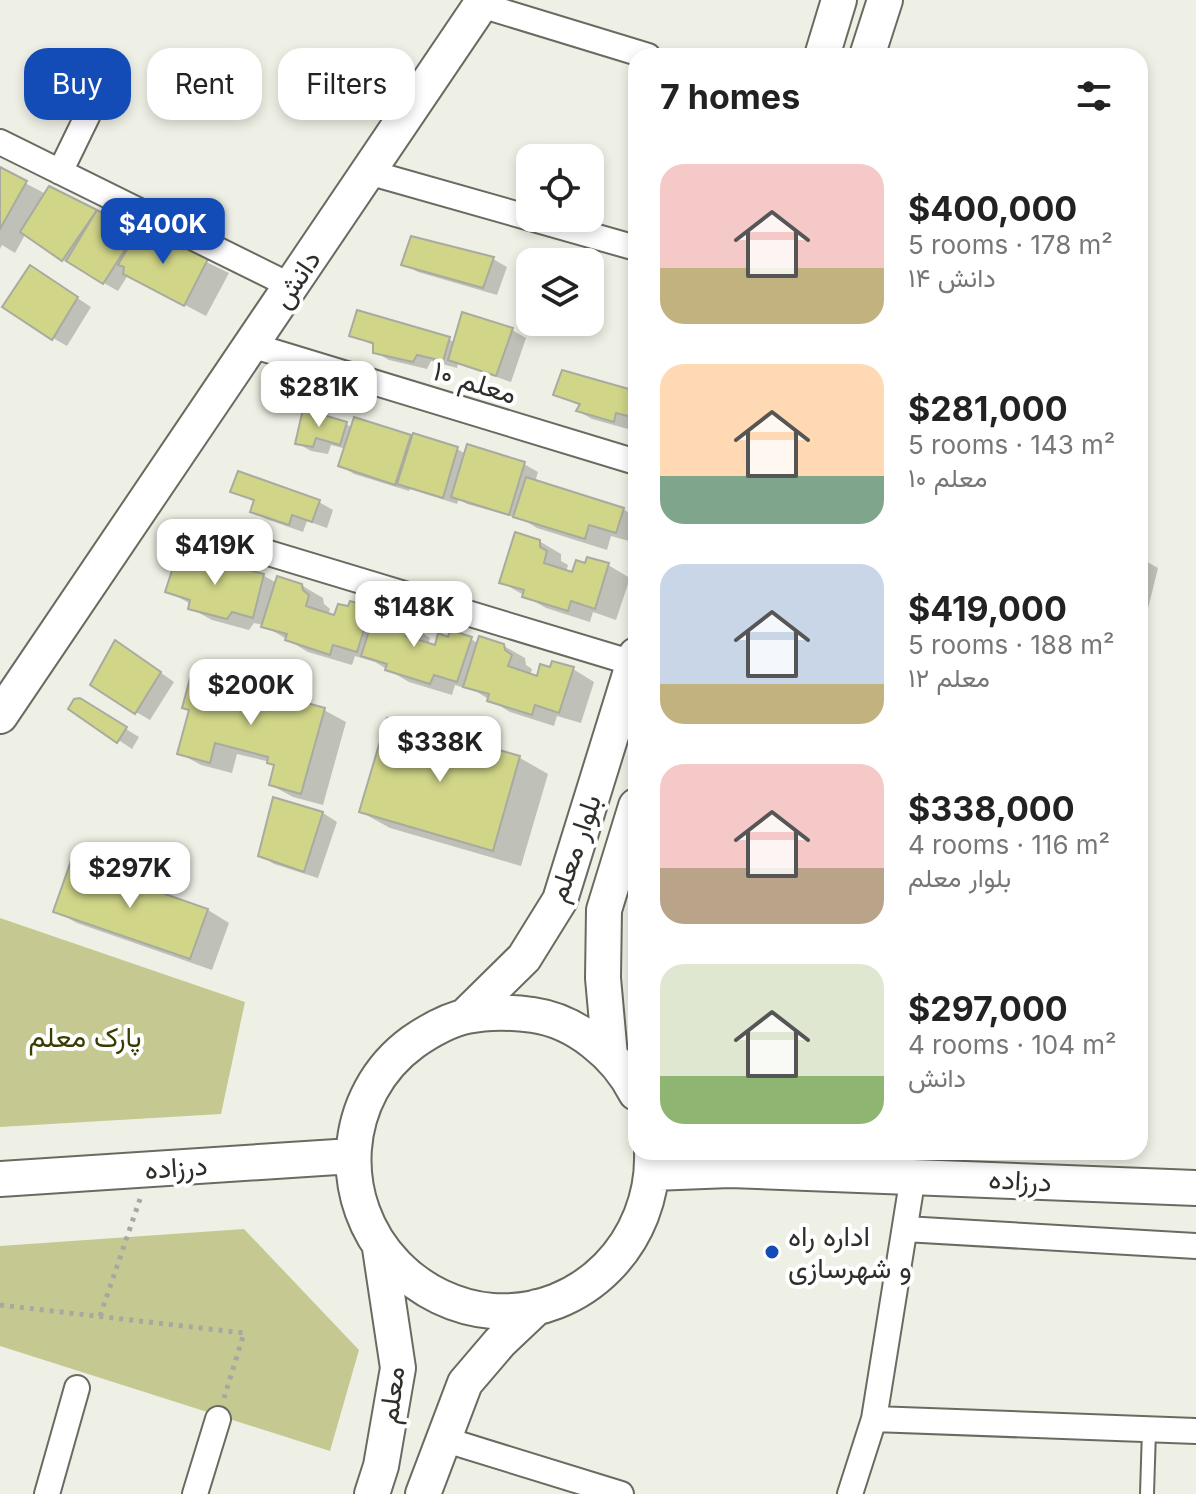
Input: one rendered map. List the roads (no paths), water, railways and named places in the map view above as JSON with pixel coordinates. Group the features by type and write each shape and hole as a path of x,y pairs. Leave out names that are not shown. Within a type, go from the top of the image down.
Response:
{"main road":[{"path":"824,48 839,0"},
{"path":"870,48 885,0"},
{"name":"دانش","path":"0,716 483,2"},
{"name":"بلوار معلم","path":"465,1016 524,958 560,900 628,681"},
{"name":"بلوار معلم","path":"610,1056 603,978 604,910 628,832"},
{"path":"628,1078 610,1056 579,1032 543,1017 504,1011 465,1016 429,1030 398,1053 374,1083 358,1119 352,1156 356,1194 369,1230 380,1248 411,1280 449,1301 492,1311 537,1307 572,1294 603,1273 628,1244 645,1210 653,1162"},
{"name":"درزاده","path":"0,1179 352,1156"},
{"name":"درزاده","path":"653,1162 730,1170 1196,1188"},
{"name":"معلم","path":"372,1494 381,1466 398,1368 380,1248"},
{"name":"معلم","path":"423,1494 465,1383 500,1342 537,1307"}],"street":[{"path":"483,2 628,49"},
{"path":"60,172 85,120"},
{"path":"0,142 291,286"},
{"path":"368,172 628,246"},
{"name":"معلم ۱۰","path":"251,345 628,460"},
{"path":"222,539 628,657"},
{"path":"850,1494 874,1419 913,1176"},
{"path":"905,1229 1196,1246"},
{"path":"47,1494 77,1388"},
{"path":"195,1494 218,1419"},
{"path":"874,1419 1196,1431"},
{"path":"443,1439 621,1494"}],"lane":[{"path":"1147,1494 1149,1430"}],"place":[{"name":"اداره راه و شهرسازی","path":"772,1252"}],"park label":[{"name":"پارک معلم","path":"85,1037"}]}
